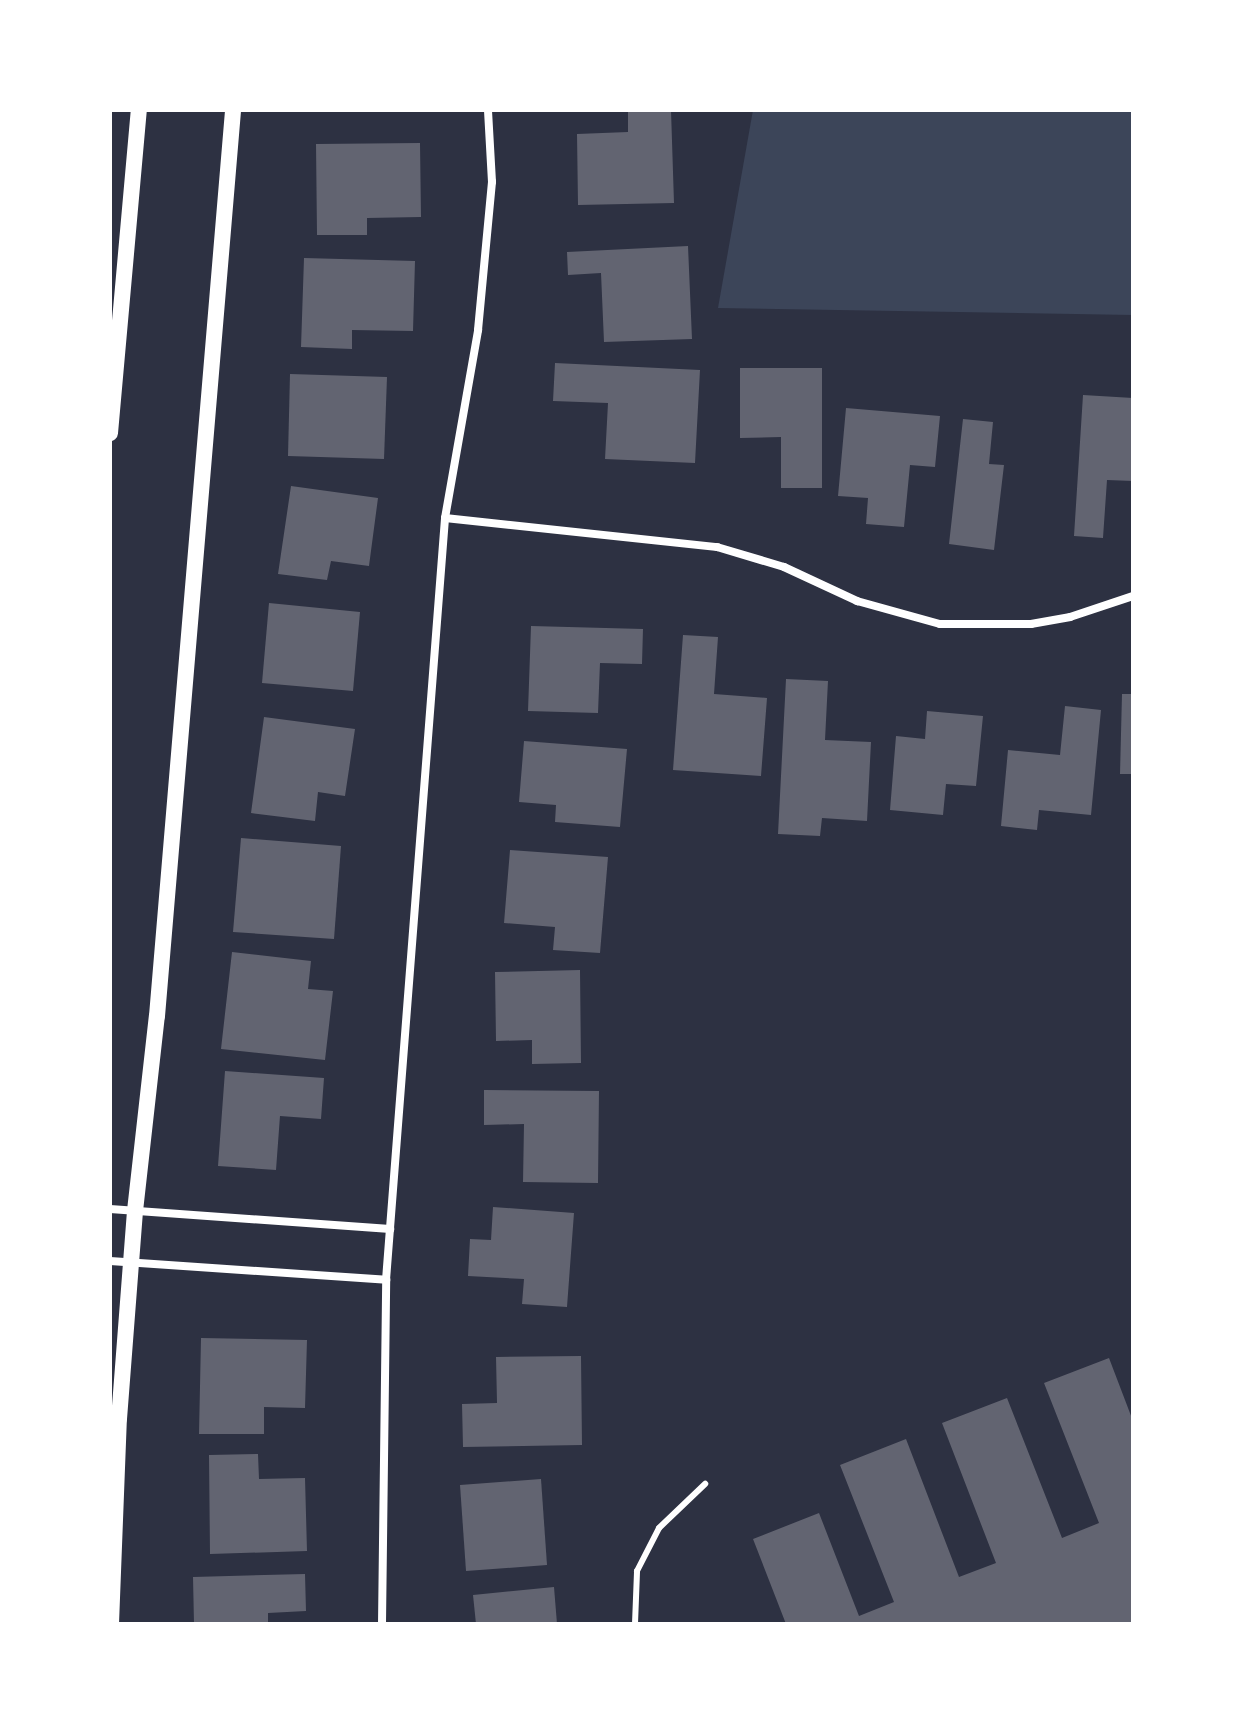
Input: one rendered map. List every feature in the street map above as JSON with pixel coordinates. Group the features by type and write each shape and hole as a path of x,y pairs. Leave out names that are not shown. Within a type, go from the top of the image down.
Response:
{"main road":[{"path":"110,433 139,110"},
{"path":"111,1624 119,1419 135,1211 157,1016 233,110"}],"street":[{"path":"382,1624 386,1280 445,518 478,330 492,182 488,110"},
{"path":"445,518 717,547 784,567 869,605 940,624 1031,624 1070,617 1133,596"},
{"path":"110,1209 390,1229"},
{"path":"110,1261 386,1280"}],"lane":[{"path":"635,1624 637,1571 659,1528 705,1484"}],"shaded area":[{"path":"753,110 1133,110 1133,315 718,308"}],"building":[{"path":"628,110 671,110 674,203 578,205 577,134 628,132"},
{"path":"420,143 421,217 367,218 367,235 317,235 316,144"},
{"path":"688,246 692,339 604,342 601,273 568,275 567,252"},
{"path":"304,258 415,261 413,331 352,330 352,349 301,347"},
{"path":"555,363 700,370 695,463 605,459 608,403 553,401"},
{"path":"740,368 822,368 822,488 781,488 781,437 740,438"},
{"path":"290,374 387,377 384,459 288,456"},
{"path":"1083,395 1133,398 1133,481 1107,480 1103,538 1074,536"},
{"path":"846,408 940,416 935,467 910,465 904,527 866,524 868,498 838,496"},
{"path":"963,419 993,422 989,464 1004,465 994,550 949,544"},
{"path":"291,486 378,498 369,566 331,561 327,580 278,574"},
{"path":"269,603 360,612 353,691 262,683"},
{"path":"531,626 643,629 642,664 600,663 598,713 528,711"},
{"path":"683,635 718,637 714,694 767,698 761,776 673,770"},
{"path":"786,679 828,681 825,740 871,742 867,821 822,818 820,836 778,834"},
{"path":"1122,694 1133,694 1133,774 1120,774"},
{"path":"1065,706 1101,710 1091,815 1039,810 1037,830 1001,826 1008,750 1060,755"},
{"path":"927,711 983,716 976,786 946,784 943,815 890,810 896,736 925,739"},
{"path":"264,717 355,729 345,796 318,792 315,821 251,813"},
{"path":"524,741 627,749 620,827 555,822 556,805 519,802"},
{"path":"241,838 341,846 334,939 233,932"},
{"path":"510,850 608,857 600,953 553,950 555,927 504,923"},
{"path":"232,952 311,961 308,989 333,991 325,1060 221,1049"},
{"path":"580,970 581,1063 532,1064 532,1040 496,1041 495,972"},
{"path":"225,1071 324,1078 321,1119 280,1116 276,1170 218,1166"},
{"path":"484,1090 599,1091 598,1183 523,1182 524,1124 484,1125"},
{"path":"493,1207 574,1213 567,1307 522,1304 524,1279 468,1276 470,1239 491,1240"},
{"path":"201,1338 307,1340 305,1408 264,1407 264,1434 199,1434"},
{"path":"581,1356 582,1445 463,1447 462,1404 497,1403 496,1357"},
{"path":"1109,1358 1133,1421 1133,1624 786,1624 753,1539 819,1513 859,1616 894,1602 840,1465 906,1439 959,1577 996,1563 942,1423 1007,1398 1062,1538 1099,1523 1044,1383"},
{"path":"258,1454 259,1479 305,1478 307,1551 210,1554 209,1455"},
{"path":"541,1479 547,1565 466,1571 460,1485"},
{"path":"305,1574 306,1611 268,1613 268,1624 194,1624 193,1577"},
{"path":"554,1587 557,1624 476,1624 473,1595"}]}
